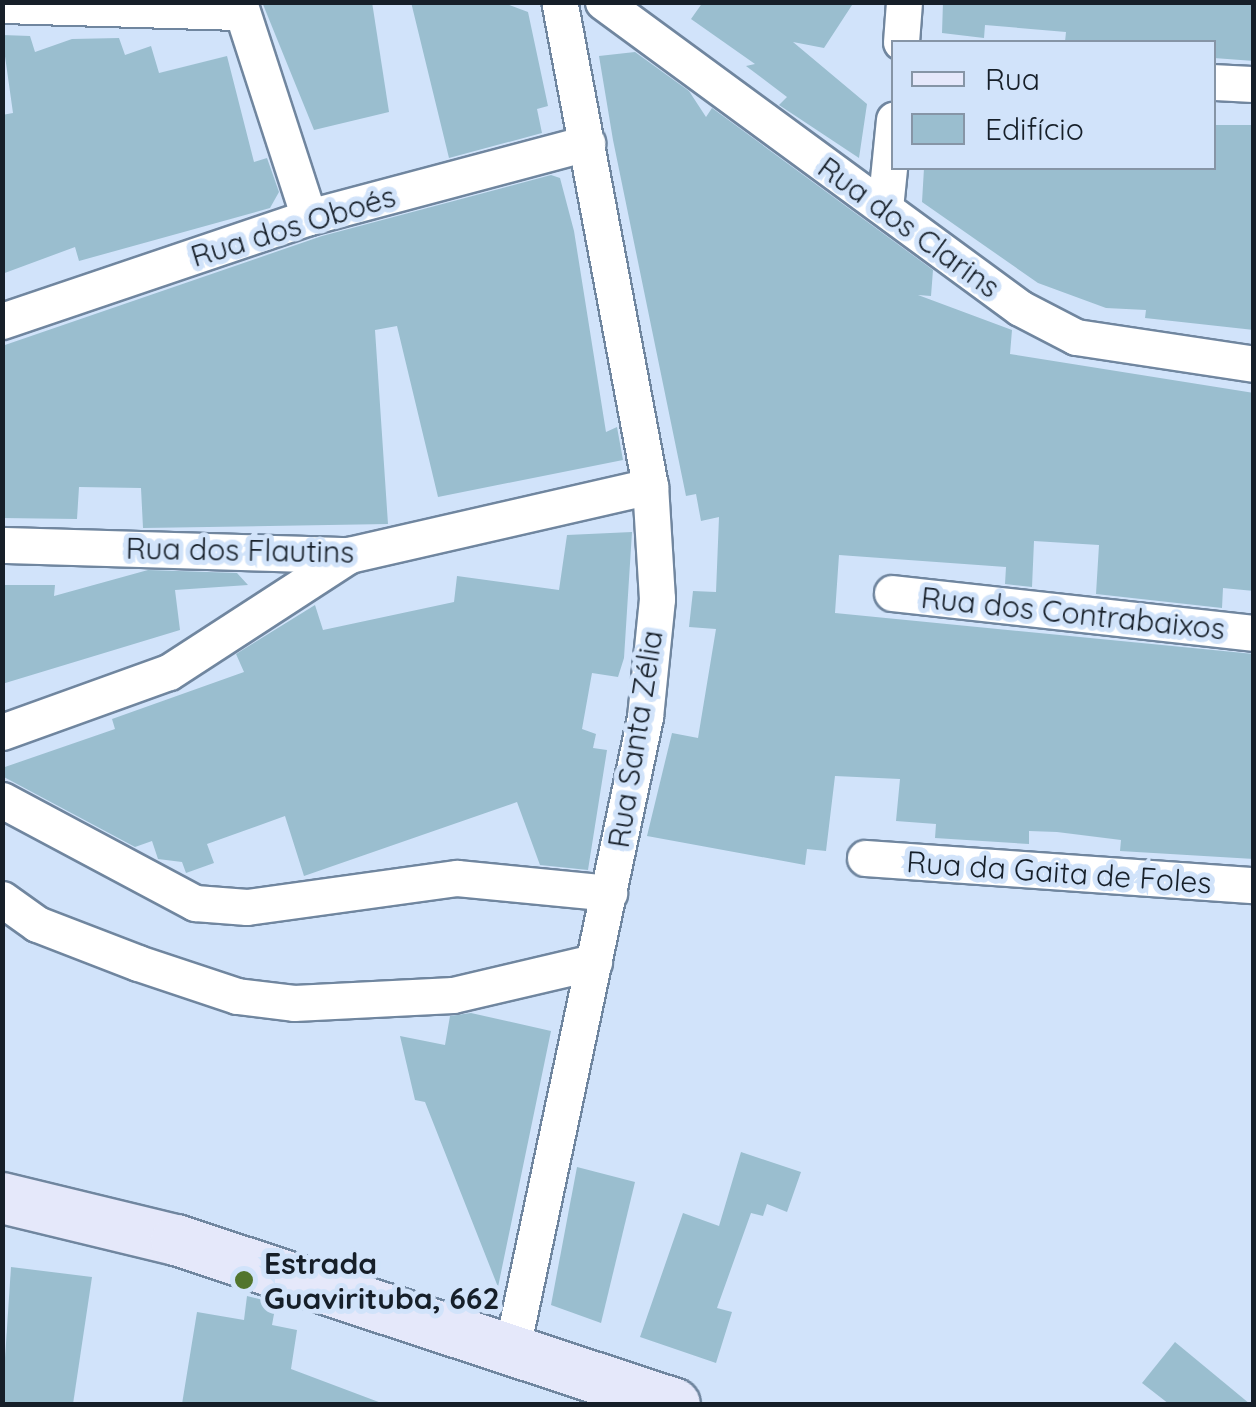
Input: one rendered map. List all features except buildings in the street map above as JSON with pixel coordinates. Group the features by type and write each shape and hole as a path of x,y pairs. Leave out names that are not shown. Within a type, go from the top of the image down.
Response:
{"street":[{"name":"Rua Santa Zélia","path":"511,1353 609,893 658,599 650,486 559,2"},
{"name":"Rua dos Clarins","path":"602,2 1020,308 1076,337 1254,364"},
{"path":"901,40 904,2"},
{"path":"2,5 240,8 309,217"},
{"path":"1216,82 1254,84"},
{"name":"Rua dos Oboés","path":"2,321 309,217 588,143"},
{"path":"884,208 891,146"},
{"name":"Rua dos Flautins","path":"2,545 349,555 650,486"},
{"path":"3,732 169,672 349,555"},
{"name":"Rua dos Contrabaixos","path":"892,593 1254,633"},
{"path":"2,800 194,902 247,907 457,878 609,893"},
{"name":"Rua da Gaita de Foles","path":"864,858 1254,885"},
{"path":"2,899 76,940 275,1001 454,994 594,962"},
{"path":"2,1198 176,1240 675,1404"}],"place":[{"name":"Estrada Guavirituba, 662","path":"244,1280"}]}
